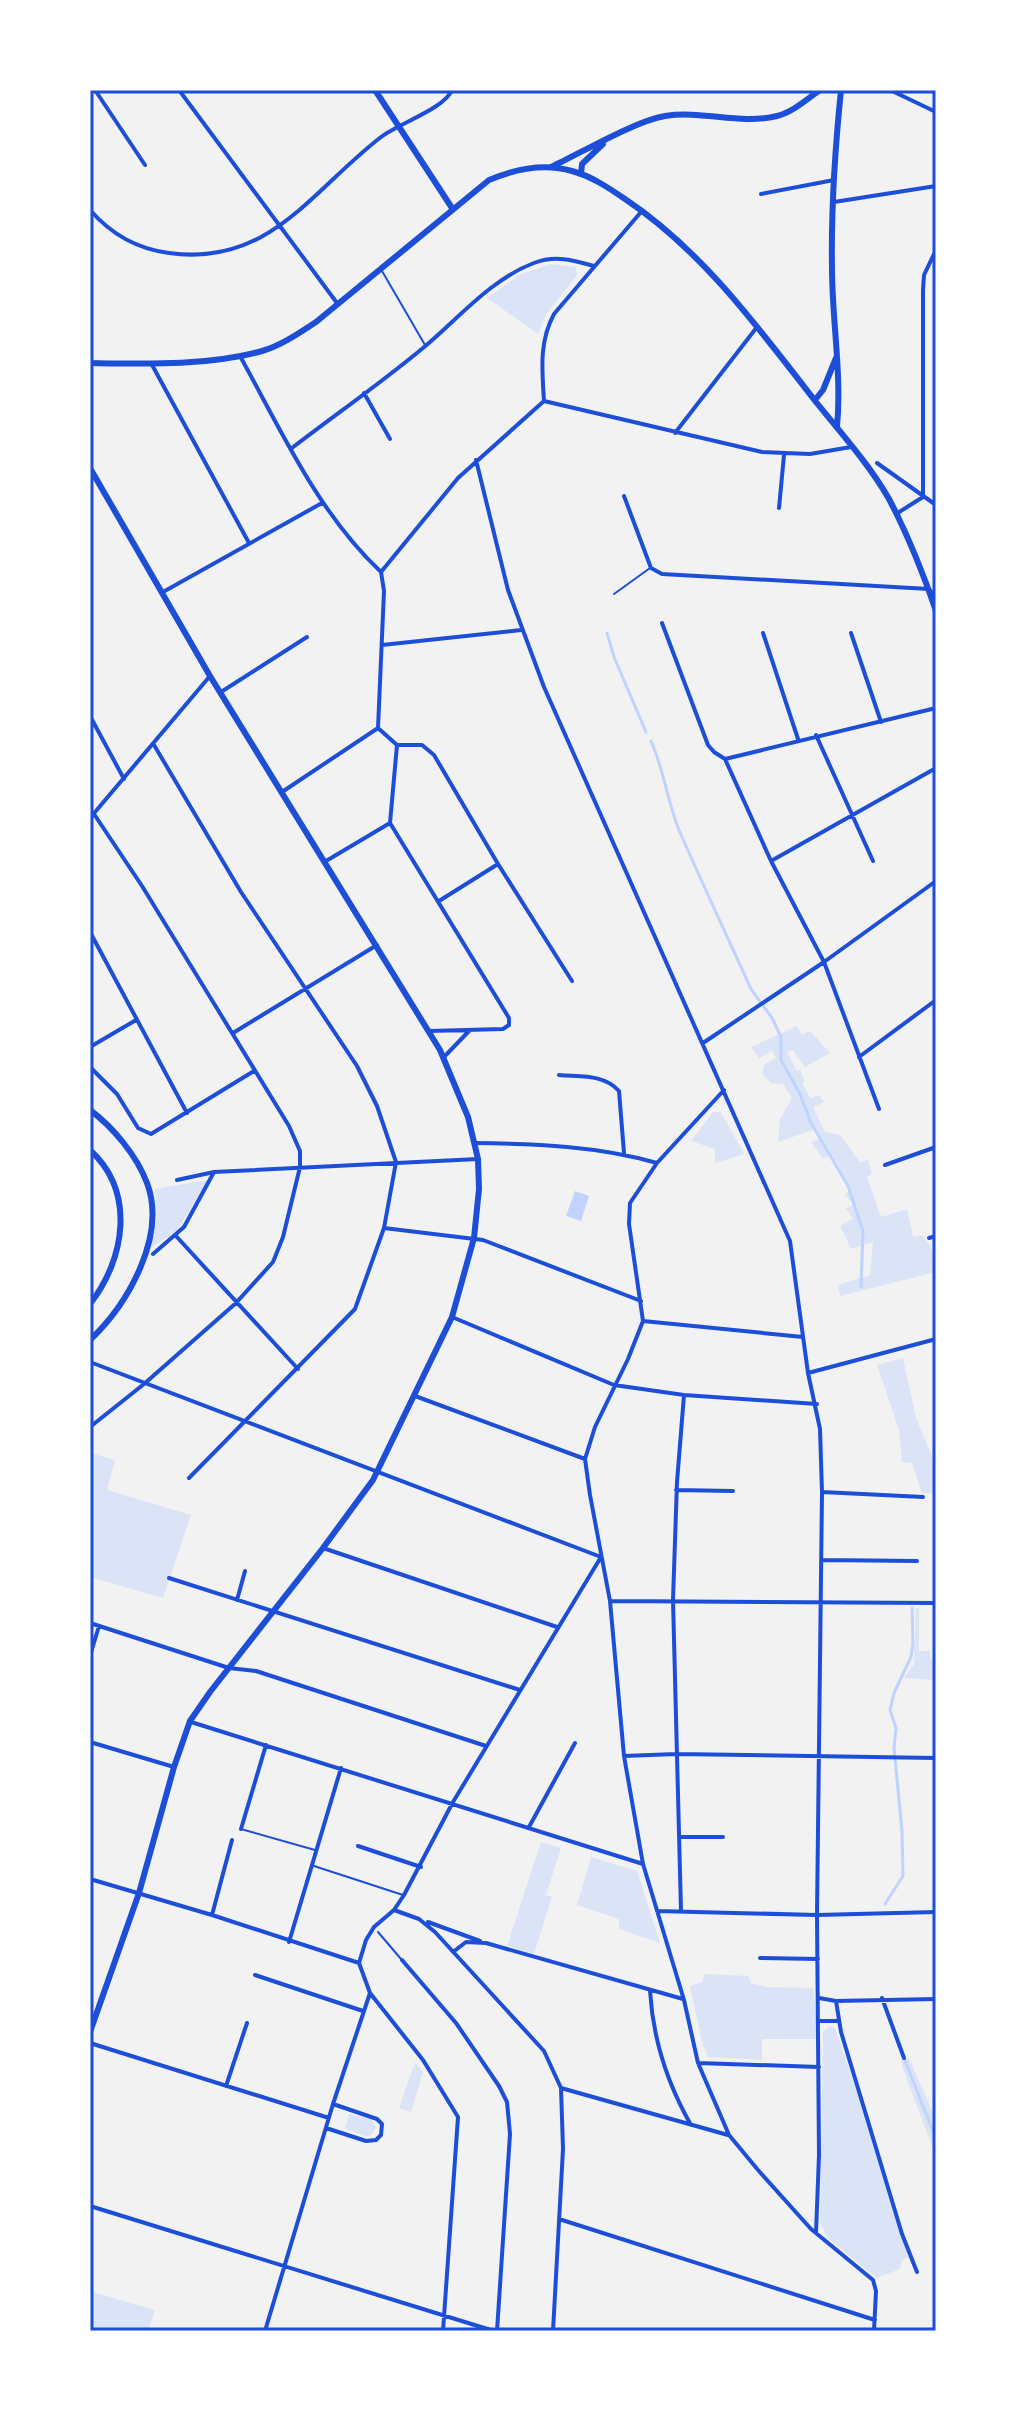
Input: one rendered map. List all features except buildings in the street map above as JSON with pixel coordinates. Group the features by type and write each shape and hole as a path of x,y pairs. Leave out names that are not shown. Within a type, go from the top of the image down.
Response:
{"street":[{"path":"95,90 145,165"},
{"path":"179,90 337,303"},
{"path":"375,90 452,208"},
{"path":"90,363 151,363 240,356 264,350 289,339 337,303 489,180 507,173 551,167 661,116 683,114 745,119 778,116 820,90"},
{"path":"837,427 840,386 831,267 841,90"},
{"path":"890,90 936,112"},
{"path":"90,210 119,237 150,249 188,256 232,251 253,243 279,227 382,136 444,101 452,91"},
{"path":"581,174 582,164 605,141"},
{"path":"551,167 581,174 643,211 700,264 758,327 888,497 936,611"},
{"path":"761,194 834,180"},
{"path":"834,202 936,186"},
{"path":"544,401 542,346 554,314 643,211"},
{"path":"923,497 923,290 924,275 936,250"},
{"path":"292,448 425,346 492,287 519,269 553,258 594,266"},
{"path":"675,433 758,327"},
{"path":"240,356 322,503 363,556 381,572 384,591 378,728"},
{"path":"815,400 823,390 836,358"},
{"path":"151,363 249,543"},
{"path":"364,393 390,439"},
{"path":"544,401 723,445 784,455 852,447"},
{"path":"381,572 476,460 544,401"},
{"path":"779,508 784,455"},
{"path":"476,460 521,630 790,1241 808,1373 817,1404 822,1492 816,2233"},
{"path":"877,463 936,505"},
{"path":"90,468 210,676 444,1058 475,1143 479,1189 474,1238 452,1317 377,1473 190,1721 139,1893 90,2032"},
{"path":"624,496 651,568 670,575 929,589 936,598"},
{"path":"896,514 923,497"},
{"path":"161,593 322,503"},
{"path":"901,523 906,509"},
{"path":"662,623 708,745 725,759 771,861 824,962 879,1109"},
{"path":"382,645 521,630"},
{"path":"763,633 798,739"},
{"path":"851,633 881,722"},
{"path":"221,692 307,637"},
{"path":"90,1427 236,1303 273,1262 283,1237 300,1167 296,1138 233,1033 92,816 210,676"},
{"path":"725,759 936,708"},
{"path":"90,716 124,779"},
{"path":"378,728 397,745 415,743 428,748 434,755 572,981"},
{"path":"282,792 378,728"},
{"path":"816,735 873,861"},
{"path":"154,745 241,892 357,1066 377,1106 396,1162 384,1228 355,1309 189,1478"},
{"path":"397,745 390,823 509,1018 509,1025 503,1029 429,1031"},
{"path":"771,861 936,768"},
{"path":"326,861 390,823"},
{"path":"439,901 498,864"},
{"path":"703,1043 824,962 936,881"},
{"path":"90,932 187,1113"},
{"path":"233,1033 377,945"},
{"path":"859,1057 936,1000"},
{"path":"90,1047 137,1020"},
{"path":"444,1058 470,1030"},
{"path":"90,1067 117,1094 144,1133 158,1131 254,1071"},
{"path":"559,1075 599,1078 619,1091 624,1153"},
{"path":"724,1090 657,1163 636,1192 628,1213 643,1321 595,1427 585,1459 610,1601 624,1756 643,1864 684,2000 698,2063 729,2135 783,2201 873,2280 876,2291 874,2331"},
{"path":"90,1110 113,1131 147,1182 151,1227 139,1268 107,1322 90,1340"},
{"path":"475,1143 545,1144 624,1153 657,1163"},
{"path":"885,1165 936,1147"},
{"path":"90,1150 115,1188 122,1220 113,1263 90,1304"},
{"path":"177,1180 214,1172 478,1159"},
{"path":"153,1254 176,1236 192,1216 214,1172"},
{"path":"384,1228 474,1238 641,1301"},
{"path":"176,1236 298,1369"},
{"path":"929,1238 936,1236"},
{"path":"452,1317 614,1385 684,1395 817,1404"},
{"path":"643,1321 803,1337"},
{"path":"808,1373 936,1339"},
{"path":"90,1362 601,1557"},
{"path":"681,1911 673,1600 676,1490 684,1395"},
{"path":"413,1396 585,1459"},
{"path":"676,1490 733,1491"},
{"path":"822,1492 923,1497"},
{"path":"323,1548 557,1627"},
{"path":"443,2331 458,2117 423,2060 370,1993 359,1963 361,1953 376,1929 394,1910 421,1867 453,1802 601,1557"},
{"path":"823,1560 917,1561"},
{"path":"237,1600 245,1571"},
{"path":"169,1578 520,1690"},
{"path":"610,1601 936,1603"},
{"path":"90,1623 229,1668 256,1671 486,1746"},
{"path":"90,1656 99,1626"},
{"path":"190,1721 643,1864"},
{"path":"90,1742 174,1767"},
{"path":"529,1827 575,1743"},
{"path":"241,1829 266,1745"},
{"path":"624,1756 936,1758"},
{"path":"289,1942 341,1767"},
{"path":"679,1837 723,1837"},
{"path":"212,1915 232,1840"},
{"path":"358,1846 421,1867"},
{"path":"90,1879 359,1963"},
{"path":"394,1910 486,1943 684,2000"},
{"path":"657,1911 817,1915 936,1912"},
{"path":"419,1919 429,1925 544,2051 561,2088 563,2149 553,2331"},
{"path":"453,1952 466,1942 486,1943"},
{"path":"760,1958 818,1959"},
{"path":"90,2206 496,2331 510,2134 507,2102 456,2023 402,1960"},
{"path":"255,1975 363,2011"},
{"path":"650,1991 652,2020 667,2077 691,2125"},
{"path":"265,2331 333,2104 370,1993"},
{"path":"818,1998 836,2001 936,1999"},
{"path":"882,1998 904,2058"},
{"path":"836,2001 838,2021 902,2234 917,2272"},
{"path":"818,2021 838,2021"},
{"path":"226,2086 247,2023"},
{"path":"90,2043 329,2118"},
{"path":"698,2063 819,2067"},
{"path":"561,2088 729,2135"},
{"path":"326,2128 366,2141 376,2140 382,2131 382,2124 377,2119 333,2104"},
{"path":"559,2219 875,2320"}],"lane":[{"path":"380,268 425,346"},
{"path":"614,594 651,568"},
{"path":"241,1829 316,1850"},
{"path":"312,1865 404,1895"},
{"path":"376,1929 402,1960"}],"shaded area":[{"path":"551,264 576,267 577,275 546,315 538,334 487,298 519,275"},
{"path":"797,1026 802,1035 810,1031 830,1053 805,1067 793,1050 787,1052 797,1071 800,1070 805,1081 802,1083 810,1098 819,1095 824,1102 813,1107 825,1132 840,1135 860,1162 868,1160 872,1174 867,1177 881,1217 907,1209 913,1236 923,1236 931,1247 936,1272 840,1296 838,1285 870,1275 873,1242 851,1249 840,1226 853,1218 846,1208 853,1205 845,1194 851,1190 832,1155 823,1159 811,1142 821,1138 816,1129 778,1142 780,1119 792,1098 783,1084 771,1083 762,1074 764,1065 776,1058 772,1051 759,1058 751,1047"},
{"path":"713,1112 721,1112 744,1154 715,1163 715,1149 691,1141"},
{"path":"208,1180 177,1231 147,1250 157,1216 155,1189"},
{"path":"903,1358 916,1418 933,1459 936,1493 922,1493 912,1463 902,1462 899,1430 877,1365"},
{"path":"90,1453 115,1460 107,1490 191,1515 163,1598 90,1577"},
{"path":"916,1608 919,1608 919,1651 930,1651 930,1659 936,1659 936,1680 904,1678 914,1664"},
{"path":"541,1842 561,1848 546,1895 552,1897 534,1954 507,1946"},
{"path":"591,1857 637,1871 660,1943 619,1929 619,1919 577,1905"},
{"path":"705,1974 748,1976 751,1983 767,1987 813,1988 819,2039 762,2039 762,2060 708,2057 690,1986 702,1982"},
{"path":"829,2026 835,2028 870,2130 908,2257 902,2260 900,2269 877,2278 829,2239 820,2223 823,2032"},
{"path":"909,2058 936,2120 936,2157 902,2066 901,2060"},
{"path":"415,2062 423,2072 411,2112 399,2108"},
{"path":"349,2114 371,2119 376,2127 372,2135 365,2136 345,2129"},
{"path":"92,2292 155,2310 148,2331 90,2331"}],"water":[{"path":"575,1191 589,1196 581,1221 566,1216"}],"waterway":[{"path":"607,633 646,732"},
{"path":"651,741 688,850 751,989 772,1018 781,1037 781,1060 800,1094 811,1123 848,1186 863,1231 861,1287"},
{"path":"885,1904 903,1876 894,1748 896,1728 890,1710 894,1693 911,1657 912,1608"},
{"path":"904,2058 936,2139"}]}
